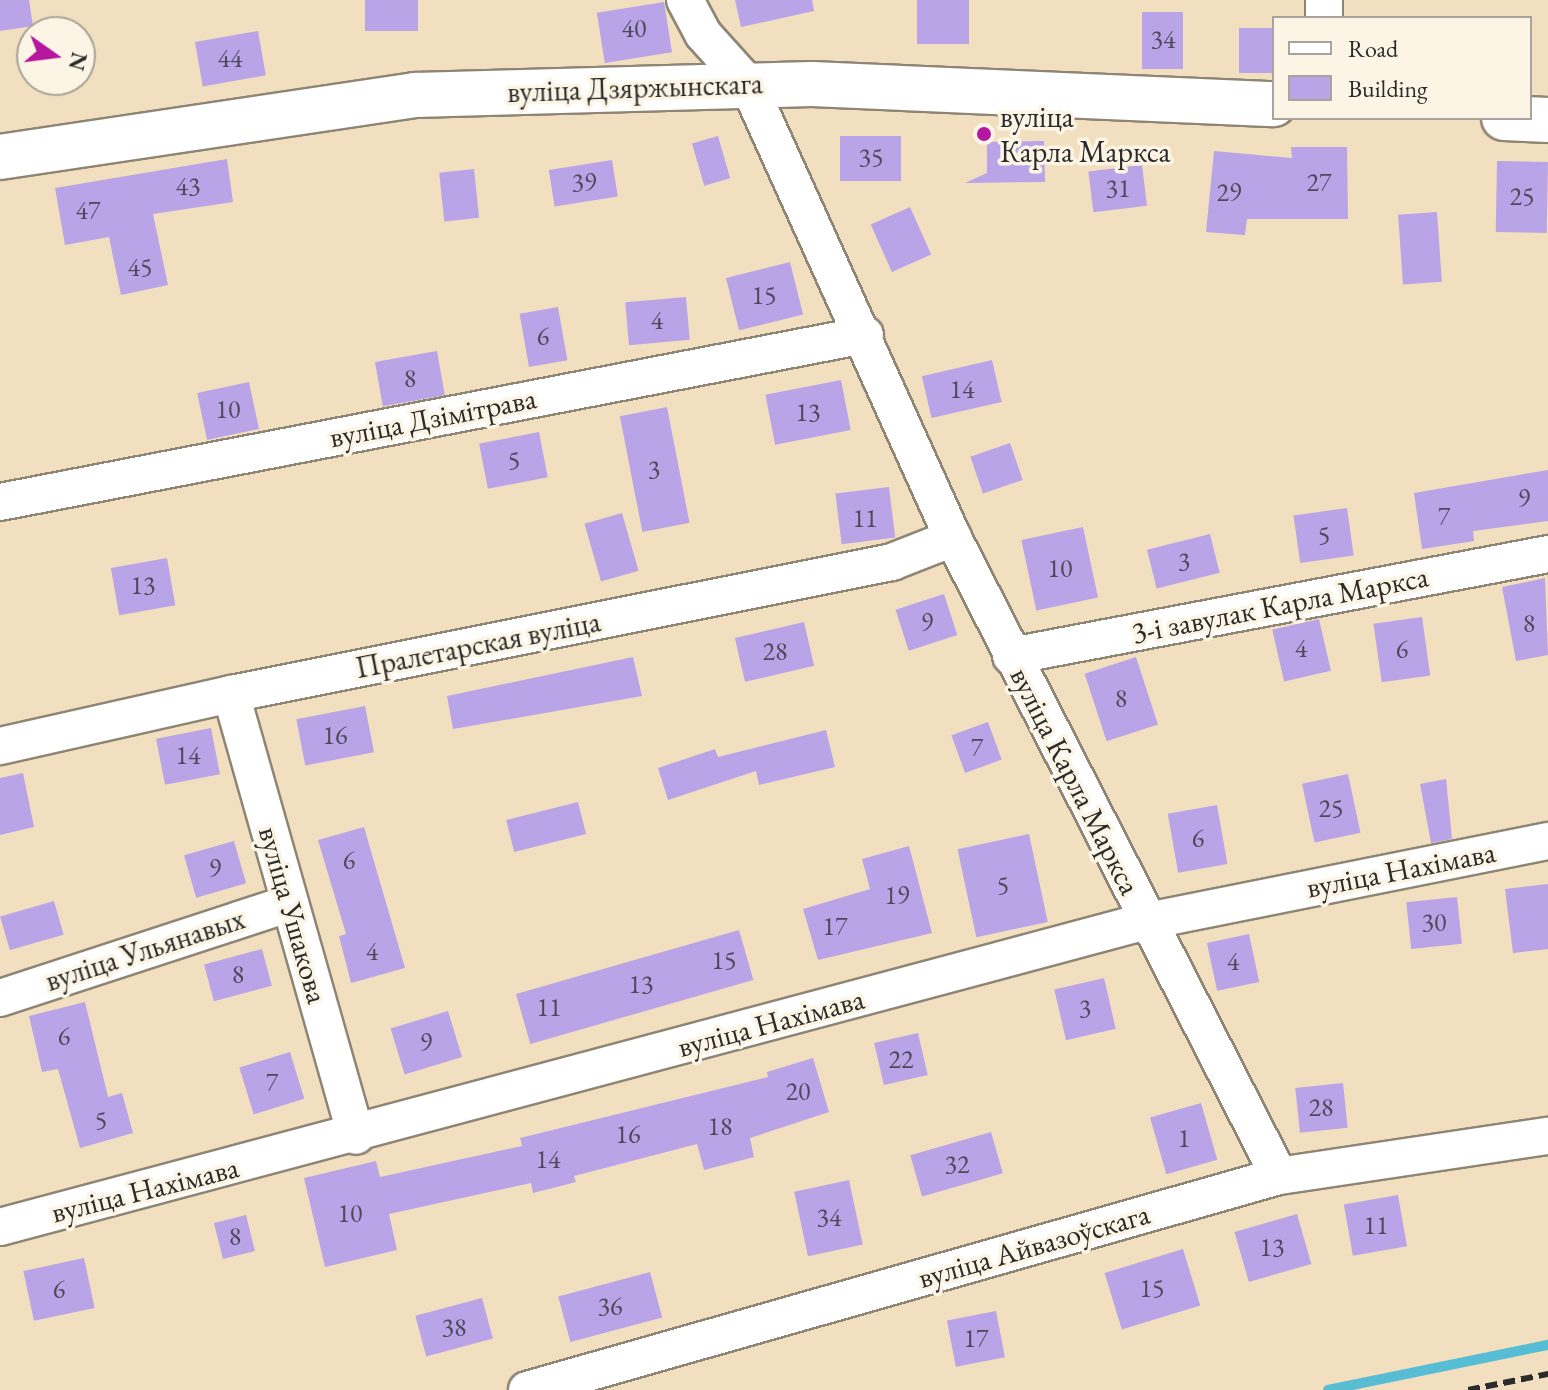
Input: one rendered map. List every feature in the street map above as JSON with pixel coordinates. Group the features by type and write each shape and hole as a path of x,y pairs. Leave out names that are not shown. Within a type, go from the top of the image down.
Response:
{"street":[{"name":"вуліца Карла Маркса","path":"685,0 703,34 748,84 865,335 953,538 1279,1176"},
{"name":"вуліца Дзяржынскага","path":"0,157 415,95 748,84 1272,104"},
{"name":"вуліца Дзімітрава","path":"0,502 865,335"},
{"name":"Пралетарская вуліца","path":"0,746 231,694 892,562 953,538"},
{"name":"3-і завулак Карла Маркса","path":"1011,656 1548,554"},
{"name":"вуліца Ушакова","path":"231,694 356,1136"},
{"name":"вуліца Нахімава","path":"0,1227 356,1136 1147,921 1548,841"},
{"name":"вуліца Ульянавых","path":"0,998 290,903"},
{"name":"вуліца Айвазоўскага","path":"527,1390 1279,1176 1548,1136"}],"building":[{"path":"0,0 29,0 31,16 16,16 16,29 0,31"},
{"path":"365,0 418,0 418,31 365,31"},
{"path":"735,0 812,0 814,11 741,27"},
{"path":"917,0 969,0 969,44 917,44"},
{"path":"664,2 672,52 605,63 597,13"},
{"path":"1142,12 1183,12 1183,69 1142,69"},
{"path":"1239,28 1272,28 1272,73 1239,73"},
{"path":"258,31 266,75 203,86 195,42"},
{"path":"718,136 730,178 704,186 692,143"},
{"path":"840,136 901,136 901,181 840,181"},
{"path":"1044,141 1045,182 965,183 987,173 987,142"},
{"path":"1291,147 1347,147 1348,219 1247,219 1245,235 1206,232 1214,151 1292,158"},
{"path":"227,159 233,202 153,214 168,285 121,295 109,237 65,245 55,188"},
{"path":"612,160 618,197 555,207 549,170"},
{"path":"1497,161 1548,162 1547,233 1496,232"},
{"path":"1142,165 1147,206 1093,212 1088,172"},
{"path":"474,169 479,218 444,221 439,173"},
{"path":"910,207 931,255 892,272 871,224"},
{"path":"1437,212 1442,282 1403,285 1398,215"},
{"path":"790,262 803,314 739,330 726,278"},
{"path":"686,297 690,340 629,345 625,302"},
{"path":"558,307 567,360 529,367 520,314"},
{"path":"437,351 445,395 383,406 375,362"},
{"path":"992,360 1002,402 932,418 922,376"},
{"path":"841,380 851,430 775,445 765,395"},
{"path":"249,382 259,429 207,440 197,393"},
{"path":"667,407 690,523 642,532 620,416"},
{"path":"539,432 548,477 488,489 479,444"},
{"path":"1010,443 1023,480 983,494 970,457"},
{"path":"1548,470 1548,521 1473,531 1474,541 1422,549 1414,493"},
{"path":"889,487 895,538 842,544 835,494"},
{"path":"1347,508 1354,556 1300,563 1294,516"},
{"path":"622,513 639,571 601,581 585,524"},
{"path":"1083,527 1098,597 1036,611 1021,540"},
{"path":"1210,534 1220,573 1157,589 1147,550"},
{"path":"167,558 175,605 119,615 111,568"},
{"path":"1545,578 1548,655 1516,661 1502,587"},
{"path":"944,594 957,635 909,651 895,610"},
{"path":"1422,617 1430,675 1382,682 1373,624"},
{"path":"1319,619 1331,671 1284,681 1272,630"},
{"path":"804,622 814,666 745,682 735,638"},
{"path":"633,657 642,696 453,729 447,696"},
{"path":"1136,657 1158,725 1107,741 1085,674"},
{"path":"365,706 374,752 305,765 296,719"},
{"path":"988,722 1002,760 965,773 951,735"},
{"path":"211,728 220,774 165,785 156,739"},
{"path":"826,730 835,767 759,785 756,771 668,800 658,768 715,749 718,757"},
{"path":"23,773 34,827 0,835 0,778"},
{"path":"1348,774 1360,833 1315,842 1302,784"},
{"path":"1446,779 1452,839 1431,843 1420,784"},
{"path":"578,802 586,834 514,852 506,820"},
{"path":"1217,805 1227,864 1178,873 1168,814"},
{"path":"364,827 405,968 351,983 339,936 346,934 318,840"},
{"path":"1029,834 1048,922 976,937 958,849"},
{"path":"234,841 246,883 196,898 184,855"},
{"path":"909,846 932,933 818,960 803,909 870,889 862,859"},
{"path":"1548,884 1548,949 1513,953 1505,889"},
{"path":"1457,897 1462,944 1411,949 1406,902"},
{"path":"54,901 64,935 10,950 0,916"},
{"path":"739,930 753,980 530,1044 516,994"},
{"path":"1249,934 1259,982 1217,991 1207,943"},
{"path":"262,949 272,986 214,1001 204,965"},
{"path":"1104,978 1116,1029 1066,1040 1054,989"},
{"path":"85,1002 108,1097 122,1093 133,1133 80,1148 58,1069 42,1072 29,1016"},
{"path":"448,1011 462,1057 405,1074 391,1029"},
{"path":"918,1033 928,1075 884,1085 874,1043"},
{"path":"290,1052 304,1099 254,1114 239,1067"},
{"path":"813,1058 829,1112 750,1138 754,1157 704,1170 697,1144 574,1176 576,1182 533,1193 531,1183 389,1214 397,1250 325,1267 304,1178 376,1161 380,1177 522,1146 520,1138 768,1077 767,1072"},
{"path":"1343,1083 1348,1128 1300,1133 1295,1088"},
{"path":"1201,1103 1217,1160 1166,1174 1150,1118"},
{"path":"991,1132 1003,1173 922,1196 910,1155"},
{"path":"849,1180 863,1245 808,1256 794,1192"},
{"path":"1398,1195 1407,1246 1353,1256 1344,1205"},
{"path":"1297,1214 1311,1264 1249,1282 1235,1232"},
{"path":"246,1215 255,1251 223,1259 214,1223"},
{"path":"1183,1249 1200,1305 1122,1329 1105,1273"},
{"path":"84,1258 95,1308 34,1321 23,1271"},
{"path":"650,1272 662,1317 570,1342 558,1297"},
{"path":"482,1298 493,1339 426,1356 415,1316"},
{"path":"996,1311 1005,1357 956,1367 947,1321"}],"waterway":[{"path":"1328,1390 1548,1345"}],"railway":[{"path":"1468,1390 1548,1374"}],"place":[{"name":"вуліца Карла Маркса","path":"984,134"}]}
